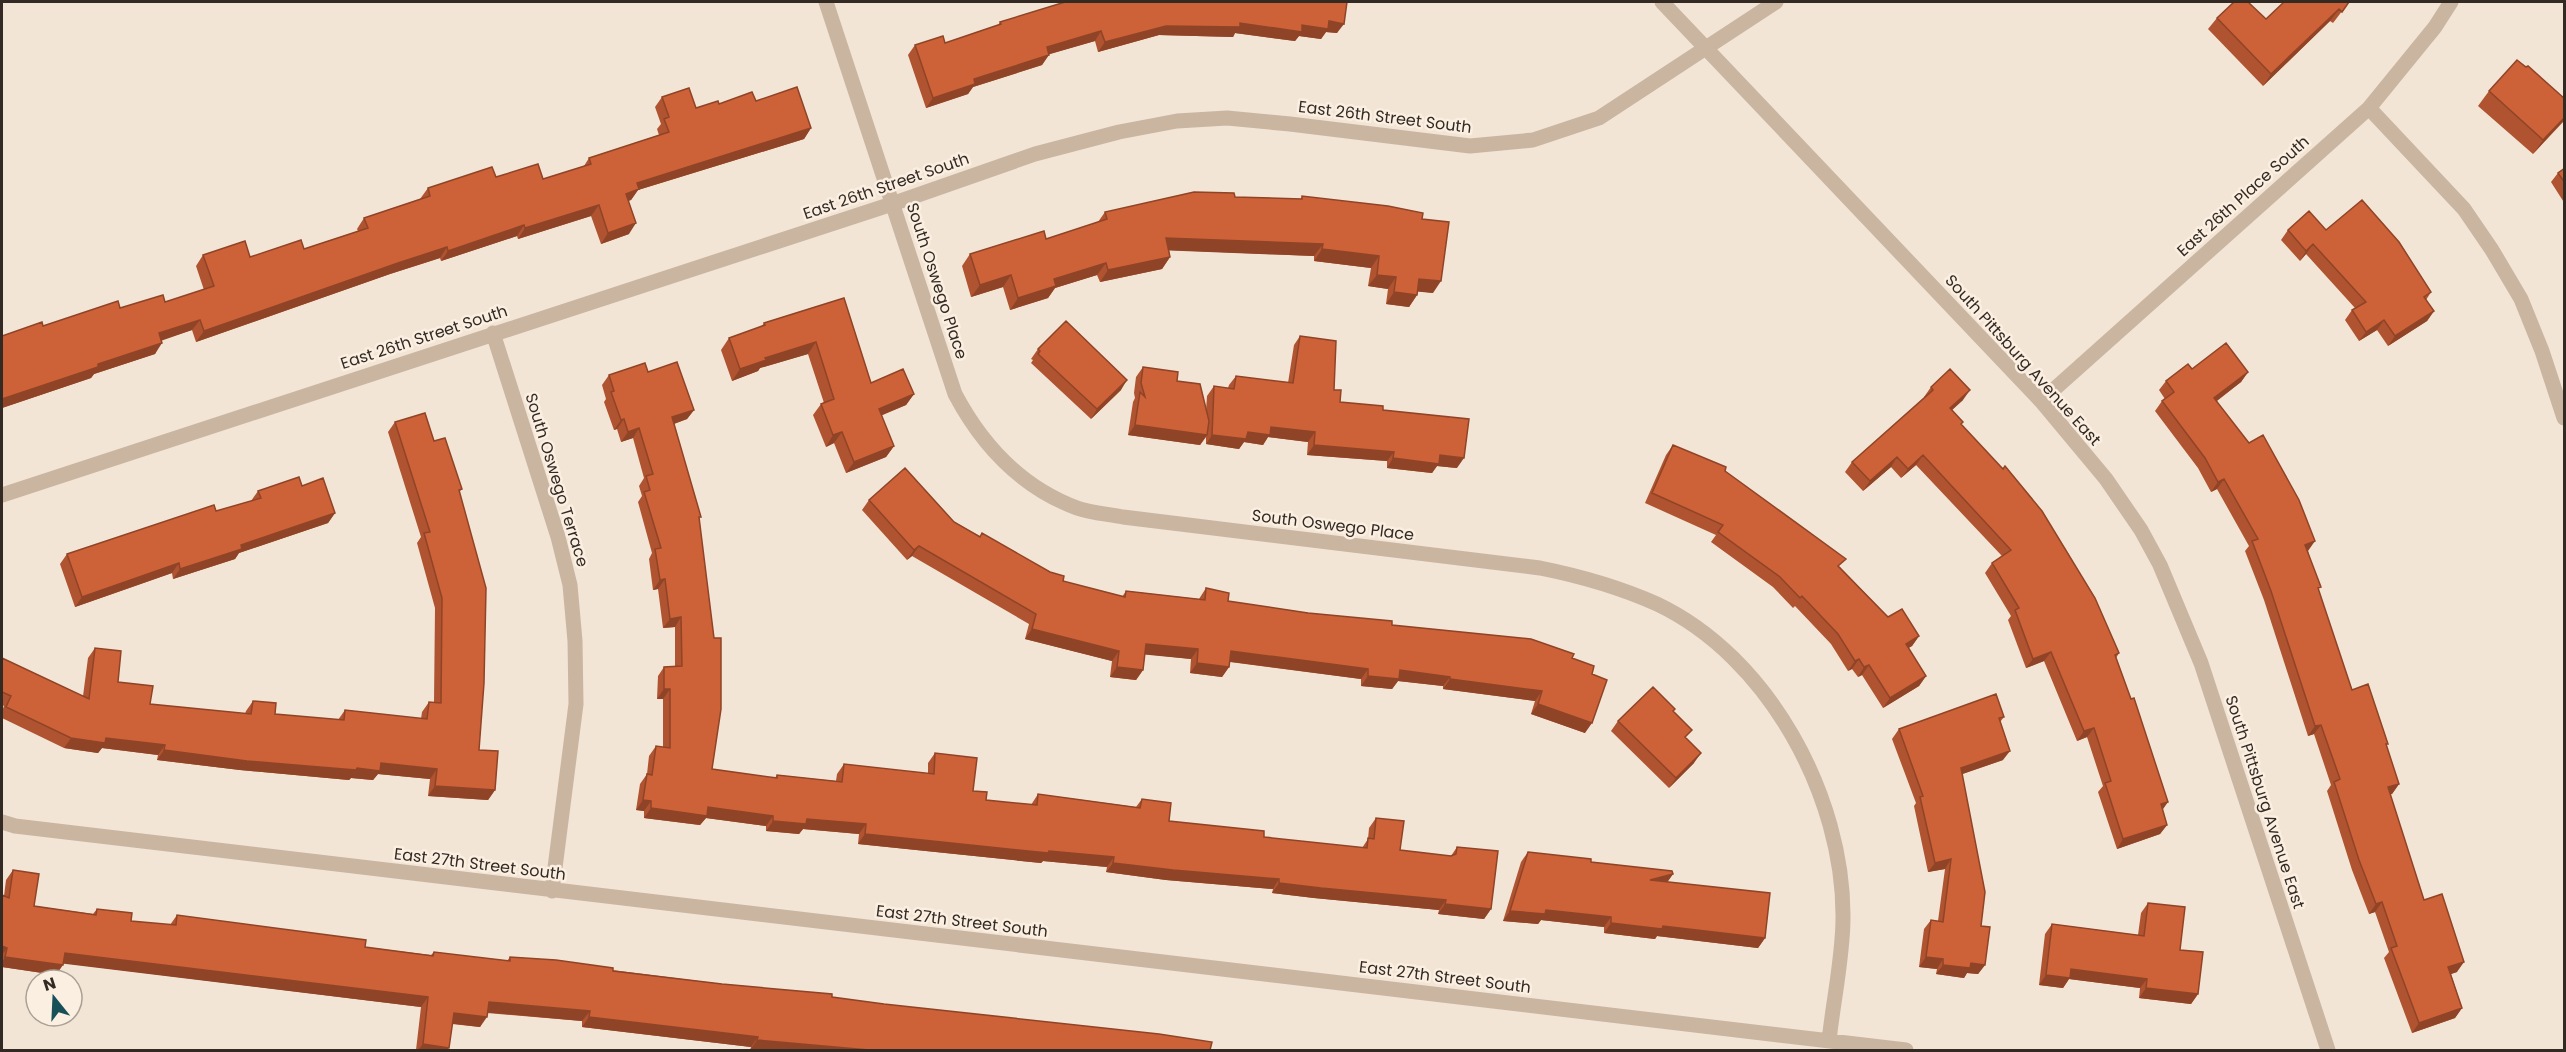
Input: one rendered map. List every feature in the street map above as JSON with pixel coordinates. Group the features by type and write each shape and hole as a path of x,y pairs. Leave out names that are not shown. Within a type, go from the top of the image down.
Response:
{"street":[{"name":"South Oswego Place","path":"826,2 955,394 971,424 992,451 1024,480 1078,508 1123,517 1540,568 1581,576 1658,605 1704,633 1752,678 1783,718 1808,762 1825,809 1839,863 1843,919 1829,1041"},
{"name":"South Pittsburg Avenue East","path":"1662,2 2041,401 2106,479 2141,530 2174,594 2201,663 2328,1050"},
{"name":"East 26th Street South","path":"2,495 892,204 1035,154 1119,132 1177,121 1227,118 1470,147 1533,140 1599,118 1776,2"},
{"name":"East 26th Place South","path":"2041,401 2369,108 2435,27 2451,2"},
{"path":"2369,108 2464,209 2492,250 2521,299 2565,418"},
{"name":"South Oswego Terrace","path":"493,333 558,537 570,585 575,641 576,704 552,891"},
{"name":"East 27th Street South","path":"8,824 552,891 1906,1050"}],"building":[{"path":"1065,2 1347,2 1344,24 1329,21 1328,29 1302,25 1302,32 1240,23 1240,27 1166,26 1105,42 1101,31 1047,47 1049,55 974,79 975,84 933,98 915,45 943,36 945,43 1001,24 1000,22"},
{"path":"2234,2 2248,2 2266,19 2284,2 2349,2 2342,12 2339,9 2271,74 2217,18"},
{"path":"2517,60 2526,67 2528,66 2565,99 2565,117 2543,140 2489,91"},
{"path":"797,87 811,128 637,183 639,189 626,194 636,223 608,233 599,205 525,228 524,225 448,251 447,247 398,263 204,331 200,320 159,333 162,343 2,399 2,336 42,322 43,326 118,301 120,308 163,295 165,302 214,286 203,255 245,241 250,257 301,240 304,249 368,228 364,218 430,196 428,188 492,167 496,177 538,164 543,179 591,164 589,158 669,132 664,119 669,117 662,97 689,88 696,108 718,101 719,104 752,92 756,101"},
{"path":"2565,168 2565,183 2558,173"},
{"path":"1194,192 1234,193 1235,197 1302,199 1302,196 1388,206 1423,213 1422,219 1449,222 1441,281 1419,279 1417,295 1394,292 1396,277 1377,275 1379,256 1322,249 1323,244 1166,238 1170,257 1108,270 1106,263 1054,279 1056,286 1018,298 1011,275 980,285 970,254 1044,231 1046,239 1107,219 1105,212"},
{"path":"2362,200 2399,242 2431,292 2424,297 2434,311 2395,336 2384,320 2366,332 2352,310 2366,302 2313,244 2306,251 2288,230 2309,211 2326,230"},
{"path":"844,298 871,383 903,369 914,394 879,409 894,446 854,462 842,432 833,435 821,404 834,399 816,342 765,358 766,360 740,369 729,338 765,325 764,323"},
{"path":"1066,321 1127,380 1097,409 1038,354 1040,351 1038,349"},
{"path":"1300,336 1336,341 1334,390 1341,390 1340,402 1383,406 1383,410 1469,419 1464,458 1440,455 1439,464 1393,458 1394,452 1314,445 1315,432 1271,427 1270,435 1248,432 1246,439 1212,435 1214,386 1234,389 1236,376 1293,383"},
{"path":"2226,343 2248,372 2214,398 2249,443 2263,435 2299,500 2315,541 2305,545 2321,587 2318,588 2352,690 2368,684 2388,744 2386,744 2399,784 2388,787 2424,900 2442,894 2464,962 2448,967 2462,1008 2419,1023 2391,948 2397,946 2382,902 2376,904 2359,860 2334,782 2340,779 2321,725 2315,726 2271,591 2252,541 2258,539 2224,479 2218,482 2205,458 2162,401 2174,392 2166,381 2188,364 2192,369"},
{"path":"677,362 694,410 672,417 701,517 699,517 714,638 721,638 721,709 712,769 777,778 777,775 842,782 844,764 934,774 935,753 977,758 973,791 987,792 986,800 1037,805 1038,794 1140,808 1142,799 1171,803 1169,821 1264,831 1264,837 1367,848 1368,838 1374,839 1376,818 1404,821 1400,850 1451,856 1456,854 1457,847 1498,851 1491,909 1445,904 1446,900 1279,883 1279,879 1113,863 1114,857 1049,851 1048,853 865,834 866,824 807,819 806,824 773,821 773,816 708,807 707,816 651,808 651,801 643,800 647,774 652,775 656,746 670,748 670,689 664,689 664,667 682,666 681,617 670,619 665,579 660,580 655,549 661,548 644,492 650,490 646,476 653,474 639,428 628,432 624,419 621,420 611,392 614,391 609,375 645,363 648,372"},
{"path":"1143,367 1178,372 1177,381 1200,384 1209,421 1207,435 1135,425 1140,392 1145,397 1141,383"},
{"path":"1950,369 1970,390 1950,408 1963,422 1961,424 2003,469 2005,466 2042,511 2095,598 2119,653 2115,655 2131,699 2134,698 2168,802 2161,804 2167,825 2123,839 2105,783 2111,781 2094,728 2084,731 2051,652 2033,659 2015,610 2019,608 1992,563 2011,550 1923,455 1908,469 1897,457 1870,481 1852,462 1933,390 1931,387"},
{"path":"425,413 434,441 445,438 462,489 459,490 486,588 484,683 479,750 498,751 495,790 435,786 437,769 381,763 380,771 357,768 356,770 247,761 164,750 165,745 106,738 105,743 71,738 6,707 11,696 2,692 2,658 89,699 95,648 121,651 118,682 153,686 150,704 251,714 253,701 276,703 275,714 344,720 345,710 427,719 429,702 441,703 442,598 424,533 430,532 395,422"},
{"path":"1673,445 1726,467 1725,471 1846,559 1838,566 1888,617 1902,609 1919,636 1906,644 1926,676 1890,698 1869,665 1864,667 1859,659 1855,661 1838,634 1802,596 1800,598 1780,577 1718,532 1723,525 1652,493"},
{"path":"905,468 954,522 980,537 982,533 1050,572 1064,576 1063,581 1125,597 1126,591 1205,600 1206,588 1229,593 1228,601 1308,613 1392,621 1392,625 1531,639 1574,654 1572,658 1594,666 1592,674 1607,680 1592,723 1538,704 1542,691 1400,670 1399,679 1368,676 1368,669 1231,651 1229,667 1197,663 1198,649 1146,644 1143,670 1117,667 1119,651 1032,629 1036,614 919,546 914,550 869,500"},
{"path":"299,477 302,486 323,478 335,513 241,545 242,549 180,569 179,563 82,597 67,554 214,505 216,511 261,498 258,491"},
{"path":"1653,687 1692,730 1685,737 1701,753 1676,778 1618,721"},
{"path":"1996,694 2004,717 1999,718 2010,751 1961,768 1985,892 1981,926 1990,927 1985,965 1971,963 1970,968 1943,965 1943,959 1926,957 1931,920 1943,922 1951,859 1935,863 1920,797 1923,796 1899,729"},
{"path":"1528,852 1672,871 1673,874 1650,880 1770,893 1765,938 1663,926 1662,929 1611,923 1611,917 1546,910 1545,914 1510,911"},
{"path":"13,870 39,874 34,906 96,915 97,909 132,913 131,921 176,925 177,915 366,940 365,947 433,956 434,952 510,961 510,957 556,960 613,968 613,971 832,994 832,997 884,1004 1159,1034 1212,1042 1210,1050 869,1050 757,1040 758,1037 589,1017 590,1011 489,1002 487,1017 454,1013 449,1048 423,1044 428,997 65,953 63,965 5,957 7,948 2,946 2,895 9,898"},
{"path":"2148,903 2185,907 2180,950 2203,952 2198,994 2146,988 2147,979 2071,969 2070,978 2046,975 2052,924 2144,936"}]}
